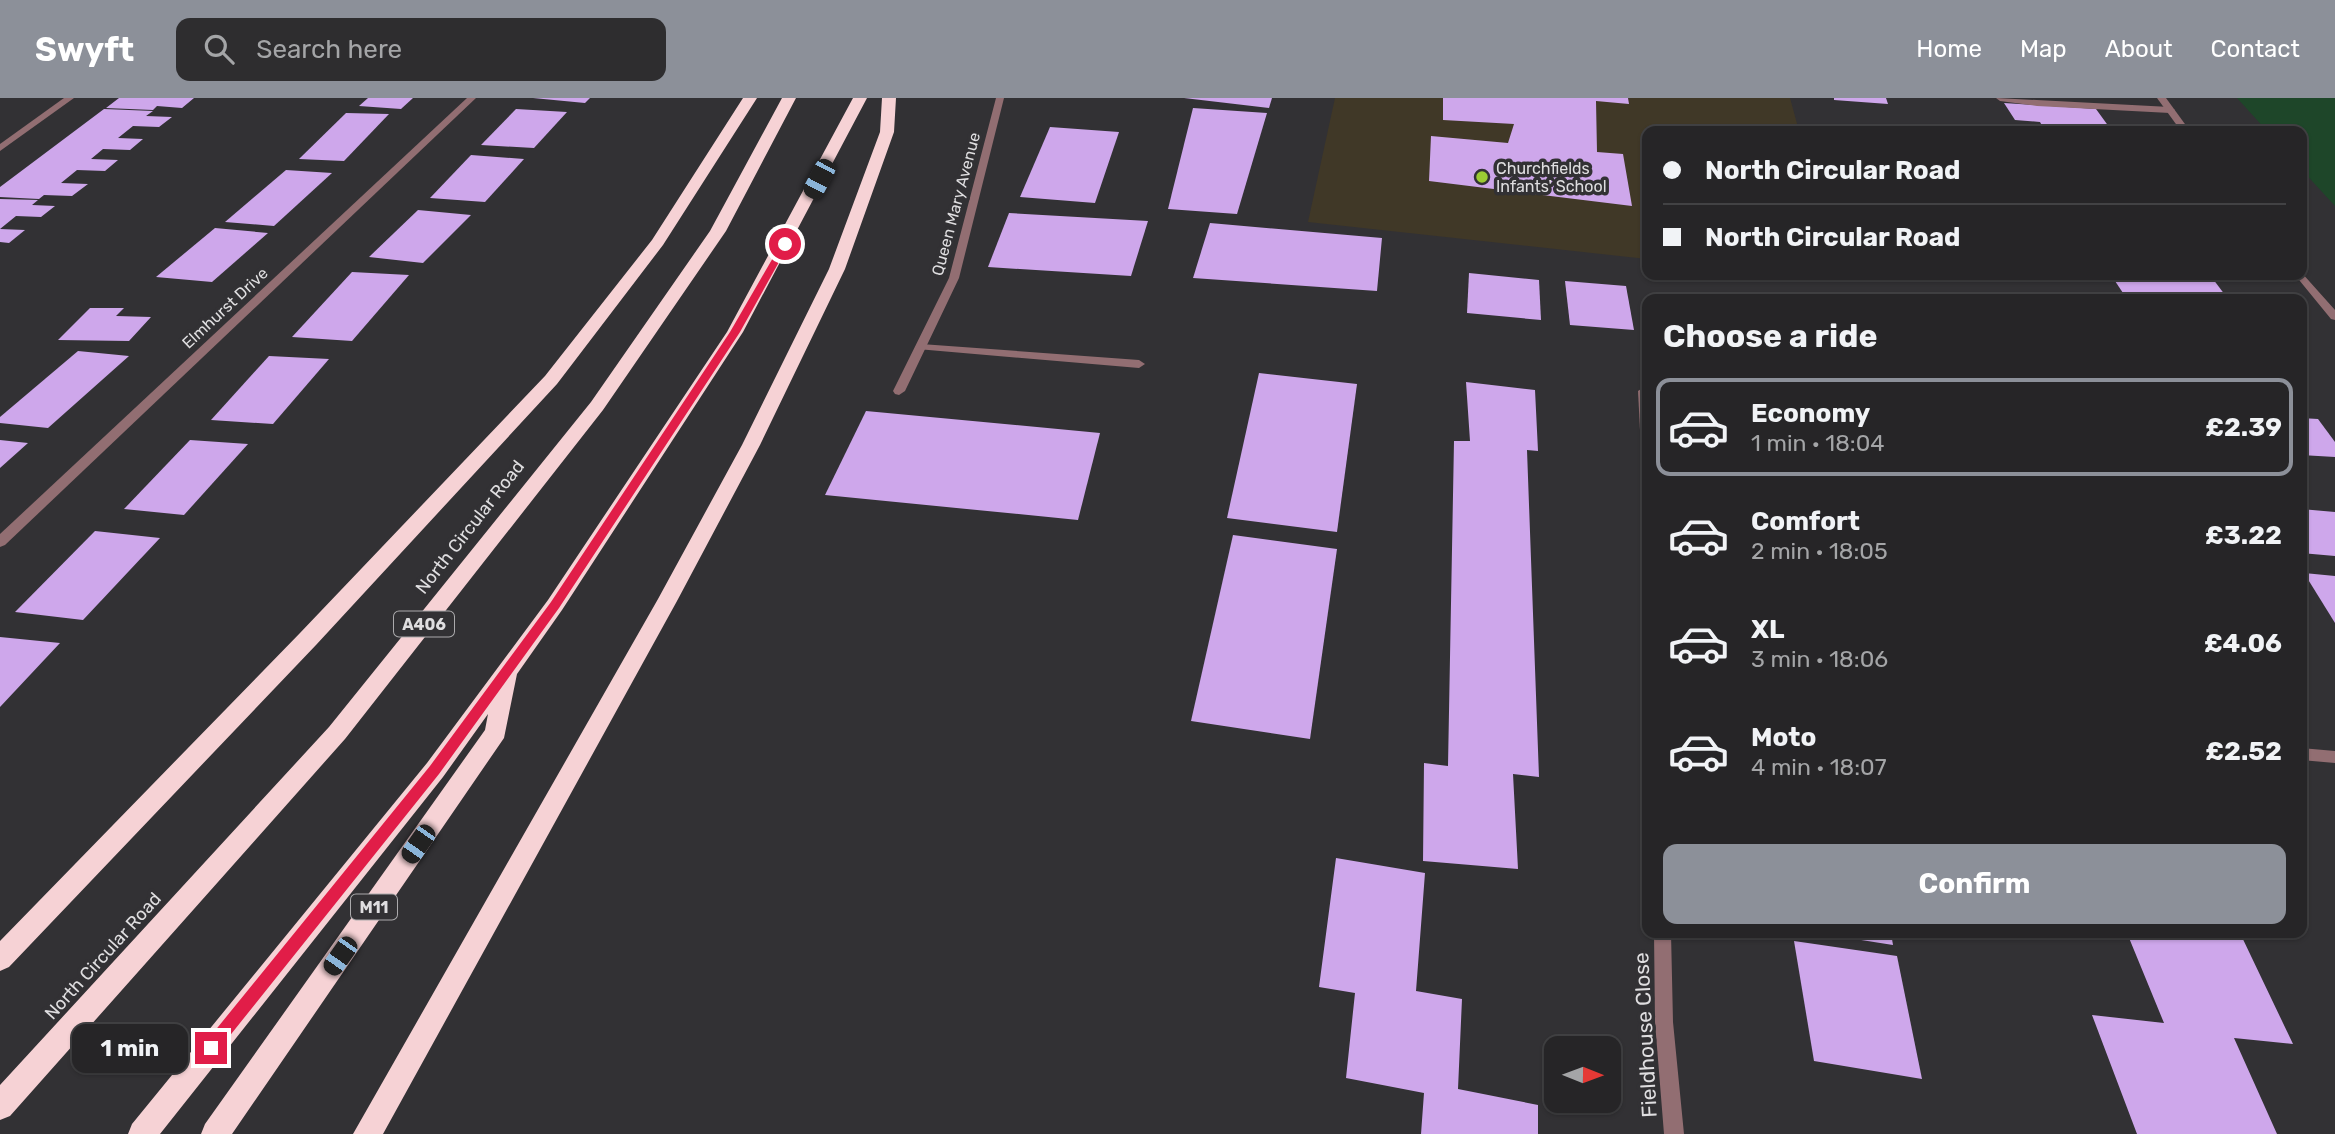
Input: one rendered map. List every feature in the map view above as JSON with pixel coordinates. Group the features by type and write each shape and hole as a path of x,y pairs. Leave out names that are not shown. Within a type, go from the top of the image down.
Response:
{"highway":[{"path":"0,959 308,639 551,380 658,242 750,98"},
{"name":"North Circular Road","path":"0,1106 337,733 597,406 718,231 789,98"},
{"path":"142,1134 435,770 555,605 735,332 774,265 860,98"},
{"path":"367,1134 667,601 751,445 837,269 887,132 889,98"},
{"name":"M11","path":"215,1134 496,732 508,670"}],"street":[{"path":"0,148 70,98"},
{"name":"Elmhurst Drive","path":"0,541 472,98"},
{"name":"Queen Mary Avenue","path":"899,391 954,278 1000,98"},
{"path":"2000,98 2036,103 2170,110"},
{"path":"2161,98 2182,126"},
{"path":"2304,280 2335,317"},
{"path":"921,347 1139,365"},
{"path":"2307,755 2335,757"},
{"name":"Fieldhouse Close","path":"1662,938 1664,1022 1674,1134"}],"shaded area":[{"name":"Churchfields Infants' School","path":"1335,98 1790,98 1798,126 1642,126 1642,258 1308,222"}],"green space":[{"path":"2237,98 2335,98 2335,206 2307,176 2307,126 2262,126"}],"building":[{"path":"119,98 194,98 182,108 106,108"},
{"path":"368,98 413,98 401,109 359,106"},
{"path":"533,98 590,98 585,103"},
{"path":"1184,98 1272,98 1269,108"},
{"path":"1443,98 1628,98 1629,104 1596,101 1597,152 1623,154 1632,206 1429,181 1431,136 1508,143 1514,124 1443,120"},
{"path":"1886,98 1888,104 1834,100"},
{"path":"2004,103 2096,109 2108,126 2042,126 2040,122 2015,120"},
{"path":"1193,108 1267,113 1237,214 1168,209"},
{"path":"104,109 153,111 146,116 172,117 159,127 133,126 118,138 143,139 130,150 103,149 91,159 118,160 105,171 77,170 61,183 88,184 72,196 44,195 39,199 0,197 0,187"},
{"path":"516,109 567,112 534,148 481,145"},
{"path":"346,113 389,114 344,161 299,159"},
{"path":"1050,127 1119,132 1095,203 1020,197"},
{"path":"471,155 524,159 485,202 430,198"},
{"path":"286,170 332,173 274,226 225,222"},
{"path":"0,199 38,200 32,205 55,206 41,217 16,216 0,229"},
{"path":"418,210 471,215 423,263 369,257"},
{"path":"1009,213 1148,221 1131,276 988,267"},
{"path":"1210,223 1382,238 1377,291 1193,278"},
{"path":"215,228 268,233 212,282 156,277"},
{"path":"0,229 25,230 9,243 0,242"},
{"path":"352,272 409,275 352,341 292,337"},
{"path":"1469,273 1539,280 1541,320 1467,313"},
{"path":"2114,280 2214,280 2224,294 2124,294"},
{"path":"1565,281 1626,286 1634,330 1570,325"},
{"path":"90,308 124,308 116,316 151,317 129,341 58,340"},
{"path":"78,351 129,356 48,428 0,423 0,417"},
{"path":"269,356 329,359 273,424 211,420"},
{"path":"1259,373 1357,384 1337,532 1227,518"},
{"path":"1466,382 1535,390 1538,451 1527,450 1539,777 1513,774 1518,869 1423,861 1424,763 1448,766 1454,441 1470,441"},
{"path":"866,411 1100,433 1078,520 825,495"},
{"path":"2307,418 2318,419 2335,442 2335,457 2307,455"},
{"path":"0,440 28,443 0,468"},
{"path":"190,440 248,444 184,515 124,509"},
{"path":"2307,510 2335,512 2335,556 2307,554"},
{"path":"95,531 160,538 83,620 15,612"},
{"path":"1233,535 1337,549 1310,739 1191,721"},
{"path":"2307,573 2335,576 2335,623 2307,578"},
{"path":"0,637 60,643 0,707"},
{"path":"1336,858 1425,873 1416,991 1462,999 1458,1089 1538,1105 1538,1134 1421,1134 1424,1093 1346,1078 1355,993 1319,987"},
{"path":"1848,938 1892,938 1893,945"},
{"path":"2129,938 2242,938 2293,1044 2234,1038 2277,1134 2137,1134 2092,1015 2164,1023"},
{"path":"1794,941 1897,956 1922,1079 1814,1061"}],"place":[{"name":"Churchfields Infants' School","path":"1482,177"}],"route":[{"path":"211,1048 435,770 555,605 735,332 785,244"}]}
